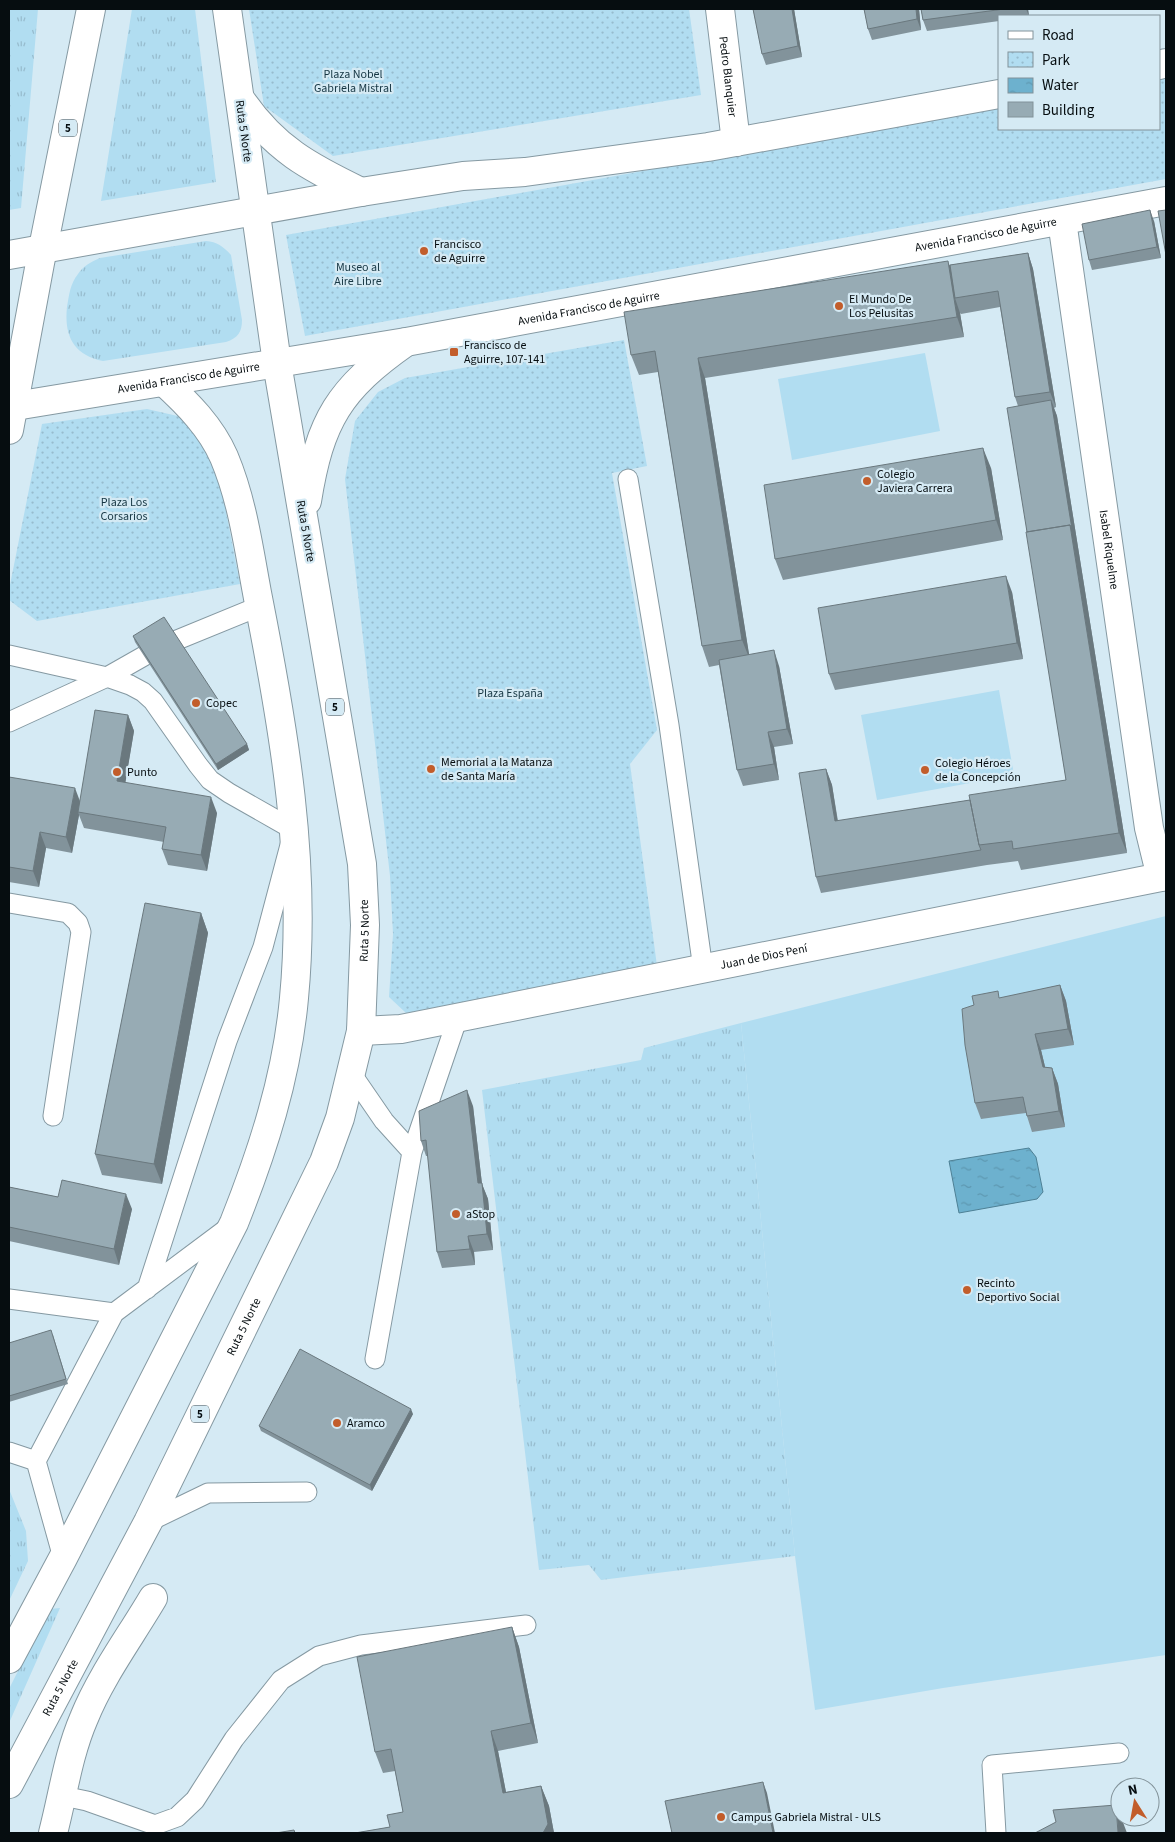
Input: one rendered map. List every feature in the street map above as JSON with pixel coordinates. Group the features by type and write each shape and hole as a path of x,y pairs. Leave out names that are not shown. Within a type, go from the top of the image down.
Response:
{"main road":[{"name":"5","path":"10,414 91,9"},
{"name":"Ruta 5 Norte","path":"9,1784 148,1522 324,1162 340,1118 361,1031 365,925 362,864 277,363 227,9"},
{"name":"Pedro Blanquier","path":"720,9 736,142"},
{"path":"9,255 361,192 463,176 525,172 736,142 998,94"},
{"path":"240,98 268,134 286,150 321,172 361,192"},
{"name":"Avenida Francisco de Aguirre","path":"10,414 164,382 406,342 1166,201"},
{"name":"Isabel Riquelme","path":"1062,221 1147,818 1164,877"},
{"path":"304,519 316,453 334,412 354,384 370,369 406,342"},
{"path":"9,1659 63,1558 234,1223 256,1167 274,1110 287,1051 294,1000 298,949 298,898 294,830 283,732 241,511 232,478 223,455 199,417 164,382"},
{"name":"Juan de Dios Pení","path":"361,1031 401,1029 1164,877"},
{"path":"53,1833 63,1796 67,1769 84,1718 94,1696 153,1598"},
{"path":"102,1608 121,1651"}],"lane":[{"path":"628,479 669,725 703,969"},
{"path":"177,640 260,606"},
{"path":"9,654 107,677 143,692 154,701 198,766 210,780 228,793 294,830 263,947 227,1041 147,1289"},
{"path":"9,722 107,677 144,656"},
{"path":"9,903 68,913 78,923 81,932 53,1116"},
{"path":"375,1359 412,1152 458,1017"},
{"path":"351,1073 384,1122 412,1152"},
{"path":"63,1558 36,1461 114,1313 234,1223"},
{"path":"9,1299 114,1313"},
{"path":"9,1452 36,1461"},
{"path":"148,1522 208,1493 307,1492"},
{"path":"63,1796 87,1801 155,1825 177,1817 195,1800 234,1739 280,1680 319,1656 361,1645 526,1625"},
{"path":"996,1833 992,1765 1118,1753"}],"green space":[{"path":"9,9 38,9 21,208 9,210"},
{"path":"132,9 195,9 216,182 101,201"},
{"name":"Plaza Nobel Gabriela Mistral","path":"249,9 689,9 701,95 333,156 264,106"},
{"name":"Museo al Aire Libre","path":"1166,77 1166,179 305,336 286,235 998,107 998,130 1160,130 1160,78"},
{"path":"206,241 220,245 231,255 242,320 240,331 234,339 226,342 103,361 84,354 78,349 69,335 66,317 70,290 73,282 85,266 100,258"},
{"name":"Plaza España","path":"624,340 647,466 612,473 657,730 630,764 657,966 406,1013 389,997 393,934 390,876 345,479 355,421 378,392 405,378"},
{"path":"925,353 940,431 792,460 778,379"},
{"name":"Plaza Los Corsarios","path":"147,409 182,417 204,443 217,465 240,584 37,621 9,600 9,590 42,424"},
{"path":"999,690 1014,775 877,800 861,715"},
{"name":"Recinto Deportivo Social","path":"1166,916 1166,1655 943,1688 815,1710 795,1556 741,1023"},
{"path":"741,1023 795,1556 601,1580 589,1565 539,1570 482,1090 641,1060 644,1048"},
{"path":"9,1489 26,1531 28,1561 9,1601"},
{"path":"60,1608 9,1723 9,1689 49,1609"}],"water":[{"path":"1029,1148 1036,1157 1043,1192 1037,1199 959,1213 949,1161"}],"building":[{"path":"753,9 792,9 798,46 762,54"},
{"path":"864,9 916,9 917,19 868,29"},
{"path":"921,9 1004,9 923,20"},
{"path":"1150,210 1157,247 1089,260 1082,224"},
{"path":"1166,210 1166,255 1158,211"},
{"path":"1028,253 1050,392 1015,397 998,291 955,298 950,265"},
{"path":"948,261 957,317 698,358 742,640 702,646 655,351 631,355 624,312"},
{"path":"1051,400 1072,529 1070,525 1027,532 1007,408"},
{"path":"983,448 996,520 775,559 764,485"},
{"path":"1070,525 1119,833 1013,849 1012,841 979,845 969,795 1066,780 1026,532"},
{"path":"1006,576 1017,643 829,674 818,608"},
{"name":"Copec","path":"164,617 247,744 216,764 133,636"},
{"path":"774,650 787,729 768,732 774,764 737,770 719,660"},
{"path":"95,710 128,715 117,781 211,797 201,855 162,849 166,827 78,812"},
{"path":"826,769 835,821 970,800 981,850 816,877 799,773"},
{"path":"9,777 75,788 66,837 40,832 33,871 9,867"},
{"path":"145,903 201,913 154,1164 95,1154"},
{"path":"1060,985 1068,1029 1035,1034 1043,1067 1052,1068 1059,1111 1027,1116 1023,1097 975,1103 965,1045 962,1009 974,1005 972,996 998,991 999,998"},
{"path":"467,1090 478,1183 482,1183 487,1234 468,1236 470,1249 437,1252 426,1140 421,1141 419,1111"},
{"path":"62,1180 126,1194 114,1249 9,1227 9,1187 58,1197"},
{"path":"51,1330 66,1379 9,1396 9,1343"},
{"name":"Aramco","path":"300,1349 411,1409 370,1485 259,1426"},
{"path":"512,1627 531,1723 491,1731 503,1793 541,1786 548,1824 543,1833 355,1833 390,1827 387,1815 403,1812 391,1749 375,1752 357,1657"},
{"path":"763,1782 773,1833 672,1833 665,1801"},
{"path":"1110,1805 1110,1827 1118,1827 1118,1833 1035,1833 1056,1822 1053,1810"},
{"path":"294,1830 295,1833 276,1833"}],"place":[{"name":"Francisco de Aguirre","path":"424,251"},
{"name":"El Mundo De Los Pelusitas","path":"839,306"},
{"name":"Francisco de Aguirre, 107-141","path":"454,352"},
{"name":"Colegio Javiera Carrera","path":"867,481"},
{"name":"Copec","path":"196,703"},
{"name":"Memorial a la Matanza de Santa María","path":"431,769"},
{"name":"Colegio Héroes de la Concepción","path":"925,770"},
{"name":"Punto","path":"117,772"},
{"name":"aStop","path":"456,1214"},
{"name":"Recinto Deportivo Social","path":"967,1290"},
{"name":"Aramco","path":"337,1423"},
{"name":"Campus Gabriela Mistral - ULS","path":"721,1817"}]}
